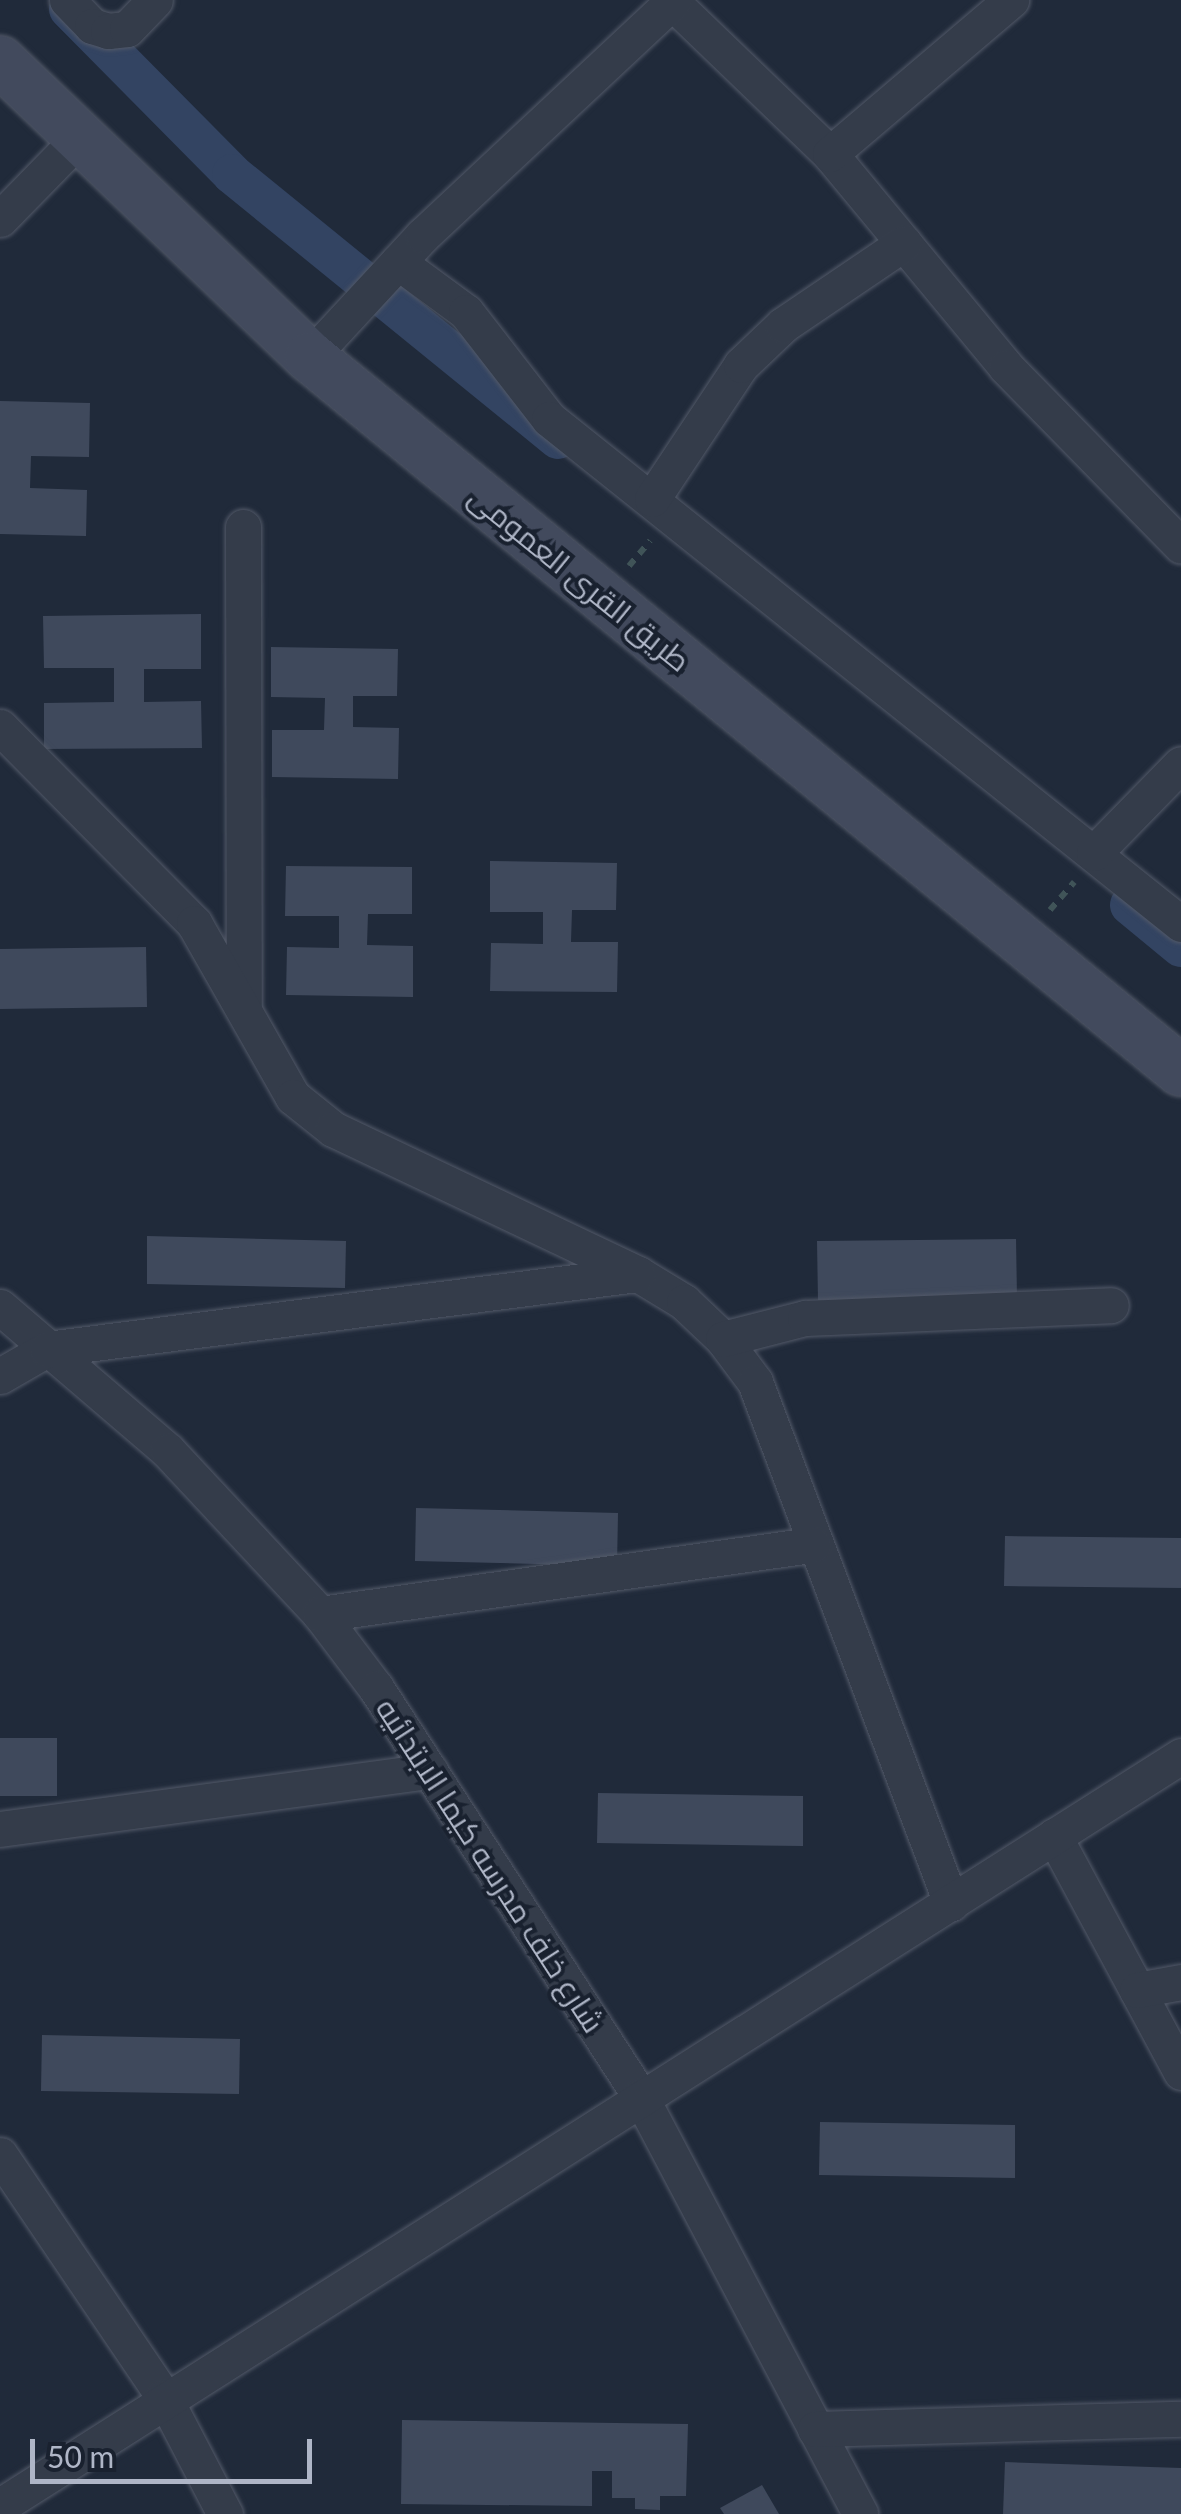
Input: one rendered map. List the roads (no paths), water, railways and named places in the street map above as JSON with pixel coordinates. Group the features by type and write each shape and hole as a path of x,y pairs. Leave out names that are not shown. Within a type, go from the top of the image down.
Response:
{"street":[{"path":"67,0 92,26 108,31 127,29 155,0"},
{"path":"830,154 1011,0"},
{"path":"318,349 393,268 672,1 830,154 1006,367 1181,546"},
{"name":"طريق القرى العمومى","path":"0,61 318,349 1181,1072"},
{"path":"0,219 80,137"},
{"path":"652,499 741,364 783,325 904,244"},
{"path":"393,268 466,312 549,419 1181,924"},
{"path":"244,527 244,1005"},
{"path":"0,727 194,923 293,1097 333,1129 638,1274 723,1339 754,1382 952,1903"},
{"path":"1094,853 1181,764"},
{"path":"0,1376 47,1349 638,1274"},
{"path":"723,1339 805,1318 1111,1305"},
{"name":"شارع خلف مدرسه كيما الابتدائيه","path":"0,1307 168,1451 320,1614 430,1771 640,2096 860,2514"},
{"path":"320,1614 813,1544"},
{"path":"0,2506 164,2397 1181,1756"},
{"path":"0,1829 430,1771"},
{"path":"1054,1836 1181,2072"},
{"path":"1137,1990 1181,1982"},
{"path":"0,2155 164,2397 225,2514"},
{"path":"815,2429 1181,2419"}],"waterway":[{"path":"69,9 232,174 558,439"},
{"path":"1130,905 1181,947"}]}
